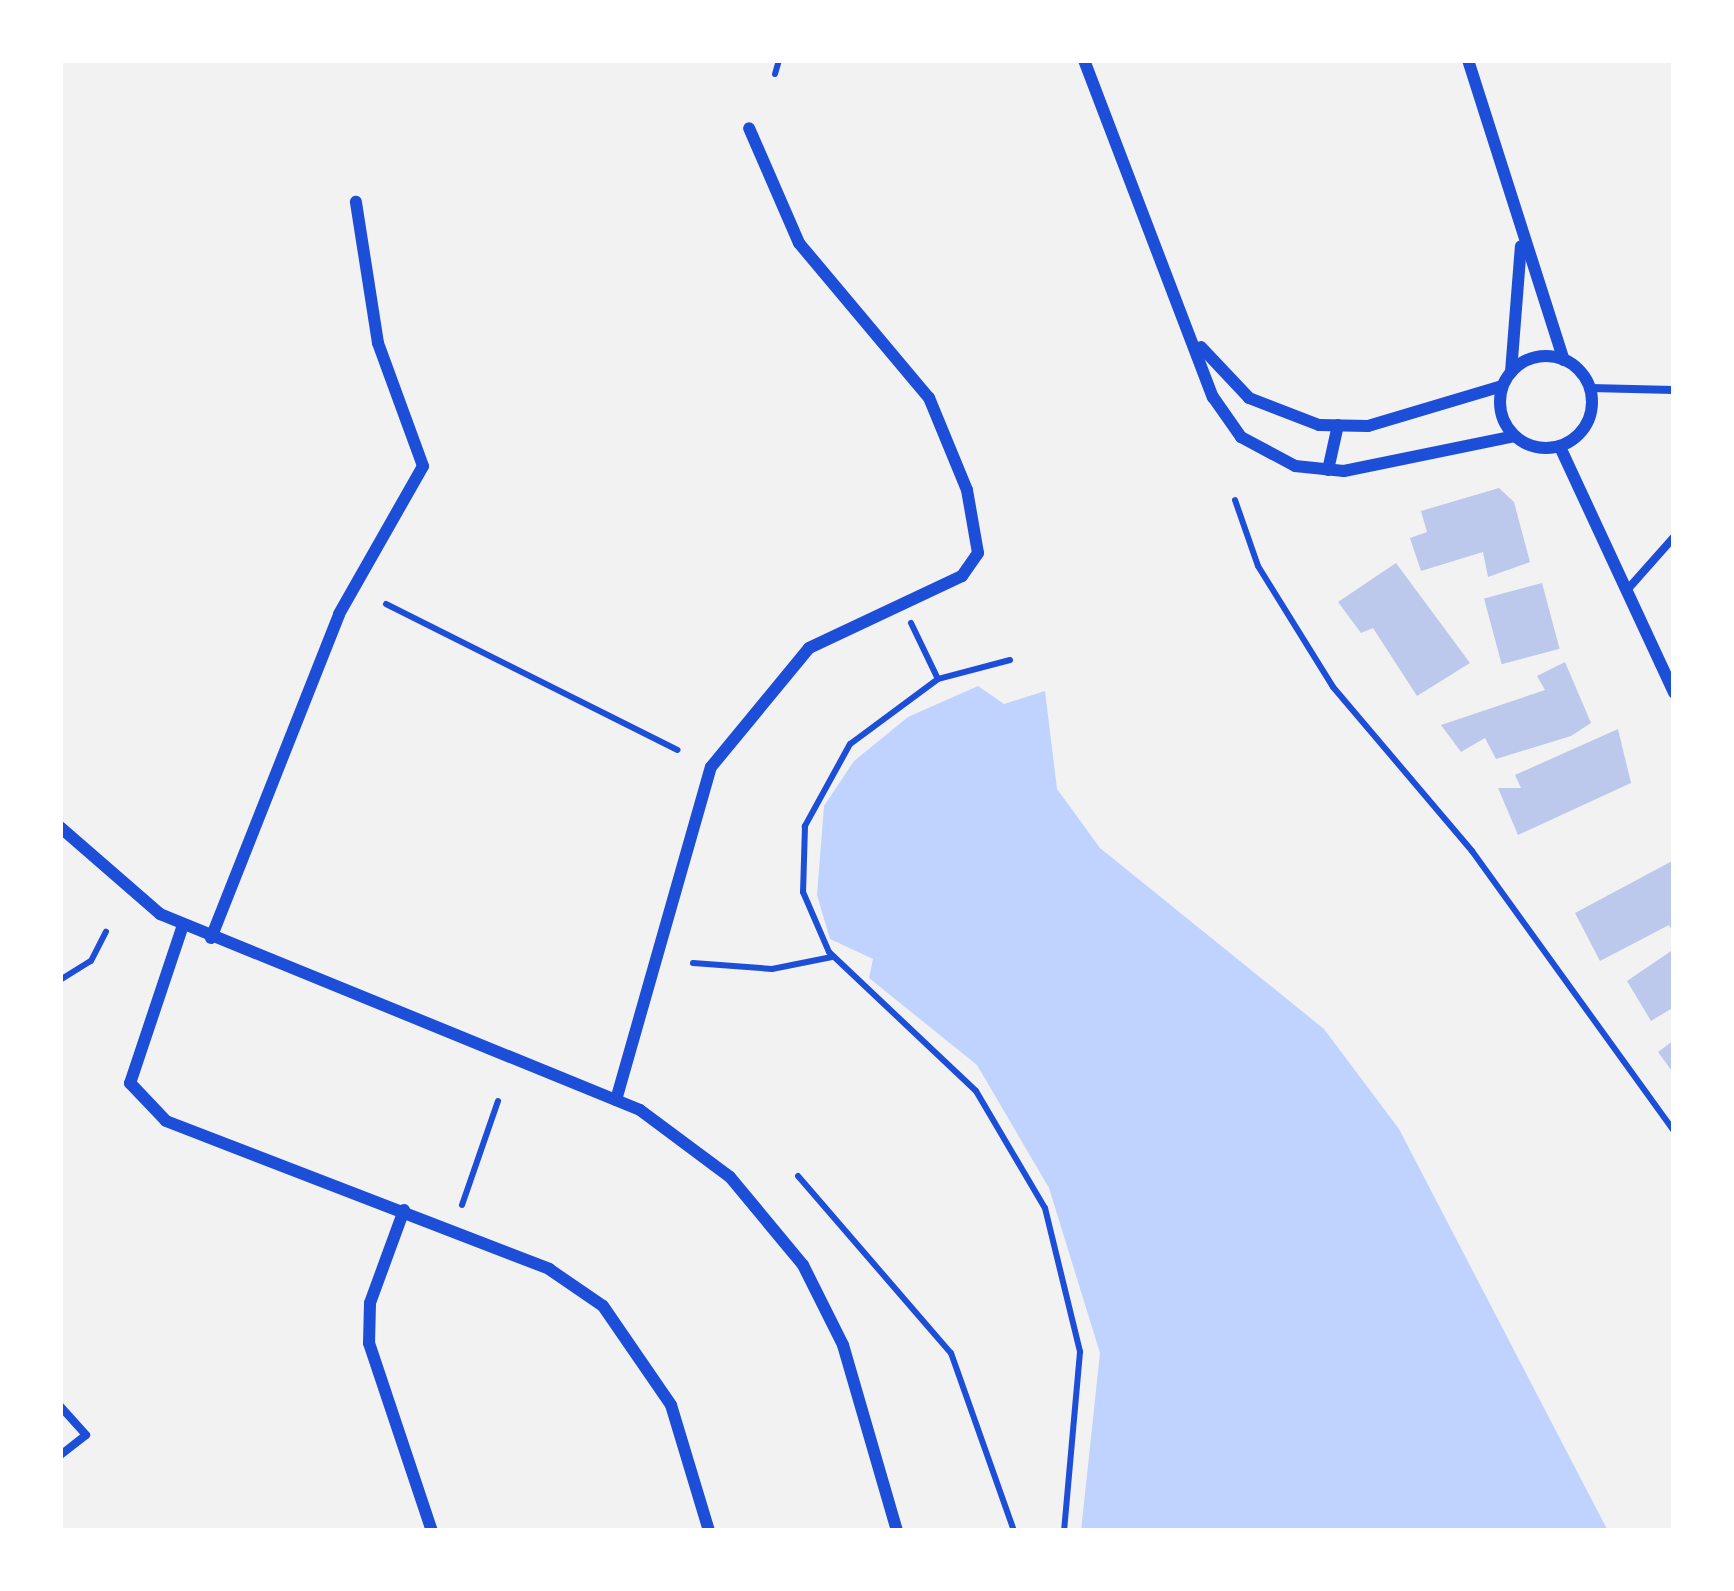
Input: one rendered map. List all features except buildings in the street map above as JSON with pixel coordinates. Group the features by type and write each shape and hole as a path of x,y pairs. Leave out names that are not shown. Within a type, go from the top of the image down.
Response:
{"street":[{"path":"1084,60 1196,342 1241,437 1328,470 1514,436 1560,447 1583,430 1590,388 1564,359 1468,60"},
{"path":"616,1100 711,767 809,648 962,576 978,553 967,490 929,398 799,243 748,128"},
{"path":"211,938 339,614 423,466 378,343 356,202"},
{"path":"1514,436 1502,386 1510,372 1522,239"},
{"path":"1196,342 1249,398 1338,425 1502,386"},
{"path":"1510,372 1535,357 1564,359"},
{"path":"1328,470 1338,425"},
{"path":"1560,447 1622,595 1674,694"},
{"path":"60,827 183,925 616,1100 730,1178 803,1265 843,1345 897,1531"},
{"path":"183,925 130,1083 166,1121 550,1269 603,1306 671,1406 709,1531"},
{"path":"404,1210 370,1304 369,1343 432,1531"}],"lane":[{"path":"1590,388 1674,390"},
{"path":"1622,595 1674,537"},
{"path":"60,1406 86,1435 60,1456"}],"path":[{"path":"775,74 779,60"},
{"path":"1234,500 1258,566 1333,687 1472,851 1674,1131"},
{"path":"386,604 677,750"},
{"path":"907,615 938,679"},
{"path":"1010,660 938,679 850,744 816,796 803,892 834,957 976,1091 1045,1208 1080,1352 1064,1531"},
{"path":"60,980 91,961 106,932"},
{"path":"693,963 772,969 834,957"},
{"path":"462,1205 498,1101"},
{"path":"798,1176 951,1353 1014,1531"}],"water":[{"path":"978,686 1004,704 1045,691 1057,789 1100,848 1324,1029 1399,1129 1608,1531 1081,1531 1100,1353 1049,1188 977,1065 869,978 873,959 830,939 817,895 824,806 854,761 908,717"}]}
